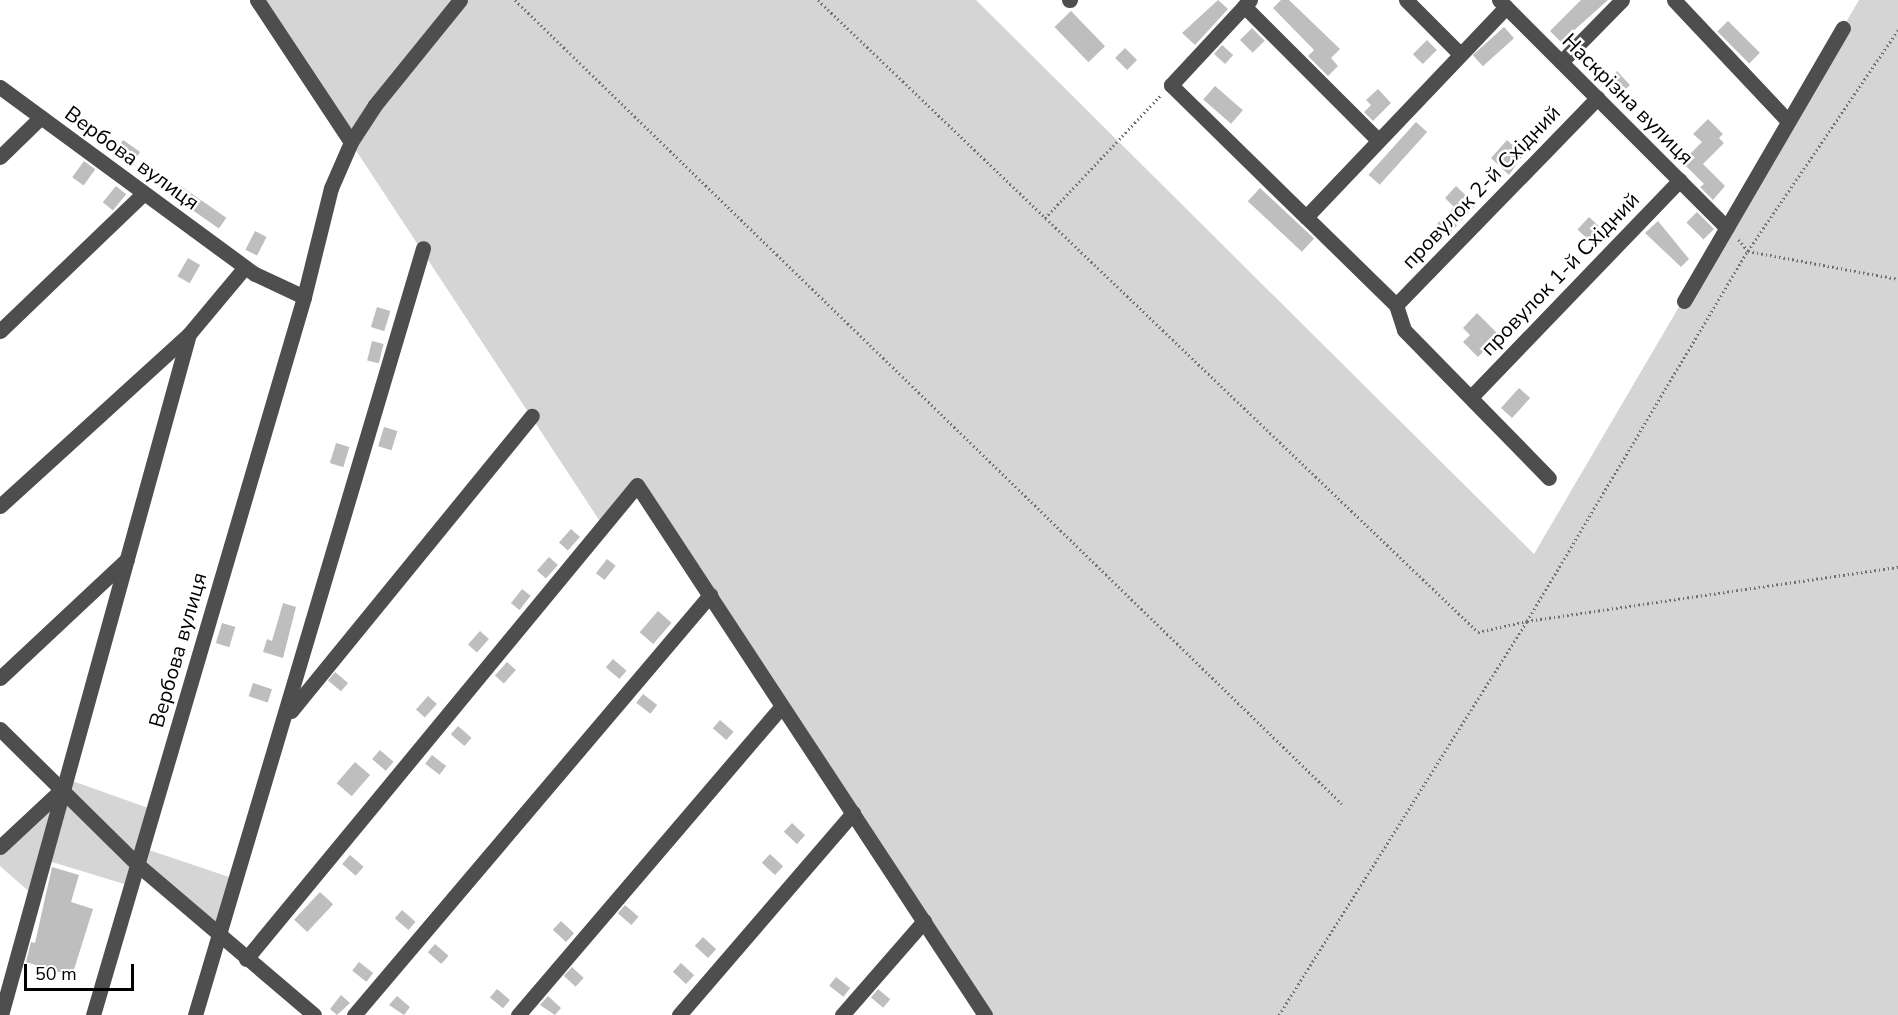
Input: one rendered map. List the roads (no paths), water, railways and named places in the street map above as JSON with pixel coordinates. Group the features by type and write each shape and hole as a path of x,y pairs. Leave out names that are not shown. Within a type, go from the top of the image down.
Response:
{"street":[{"path":"257,0 351,142"},
{"name":"Вербова вулиця","path":"93,1015 303,297 331,188 351,142 375,105 460,0"},
{"path":"1406,0 1460,54"},
{"path":"1561,62 1622,0"},
{"path":"1674,0 1788,121"},
{"path":"1378,141 1247,3 1171,85 1395,305 1404,330 1549,478"},
{"path":"1306,217 1460,54 1503,4"},
{"name":"Наскрізна вулиця","path":"1503,4 1727,228"},
{"path":"1684,301 1843,28"},
{"name":"Вербова вулиця","path":"0,87 245,267 303,297"},
{"name":"провулок 2-й Східний","path":"1395,305 1597,98"},
{"path":"0,157 41,117"},
{"name":"провулок 1-й Східний","path":"1471,397 1680,180"},
{"path":"0,331 144,193"},
{"path":"195,1015 218,933 286,717 423,248"},
{"path":"0,506 189,334 245,267"},
{"path":"1,1015 60,791 189,334"},
{"path":"286,717 532,416"},
{"path":"246,959 637,485 985,1015"},
{"path":"0,678 127,559"},
{"path":"354,1015 710,595"},
{"path":"518,1015 783,706"},
{"path":"0,729 60,791 138,865 314,1015"},
{"path":"0,847 60,791"},
{"path":"679,1015 853,813"},
{"path":"842,1015 924,921"}]}
